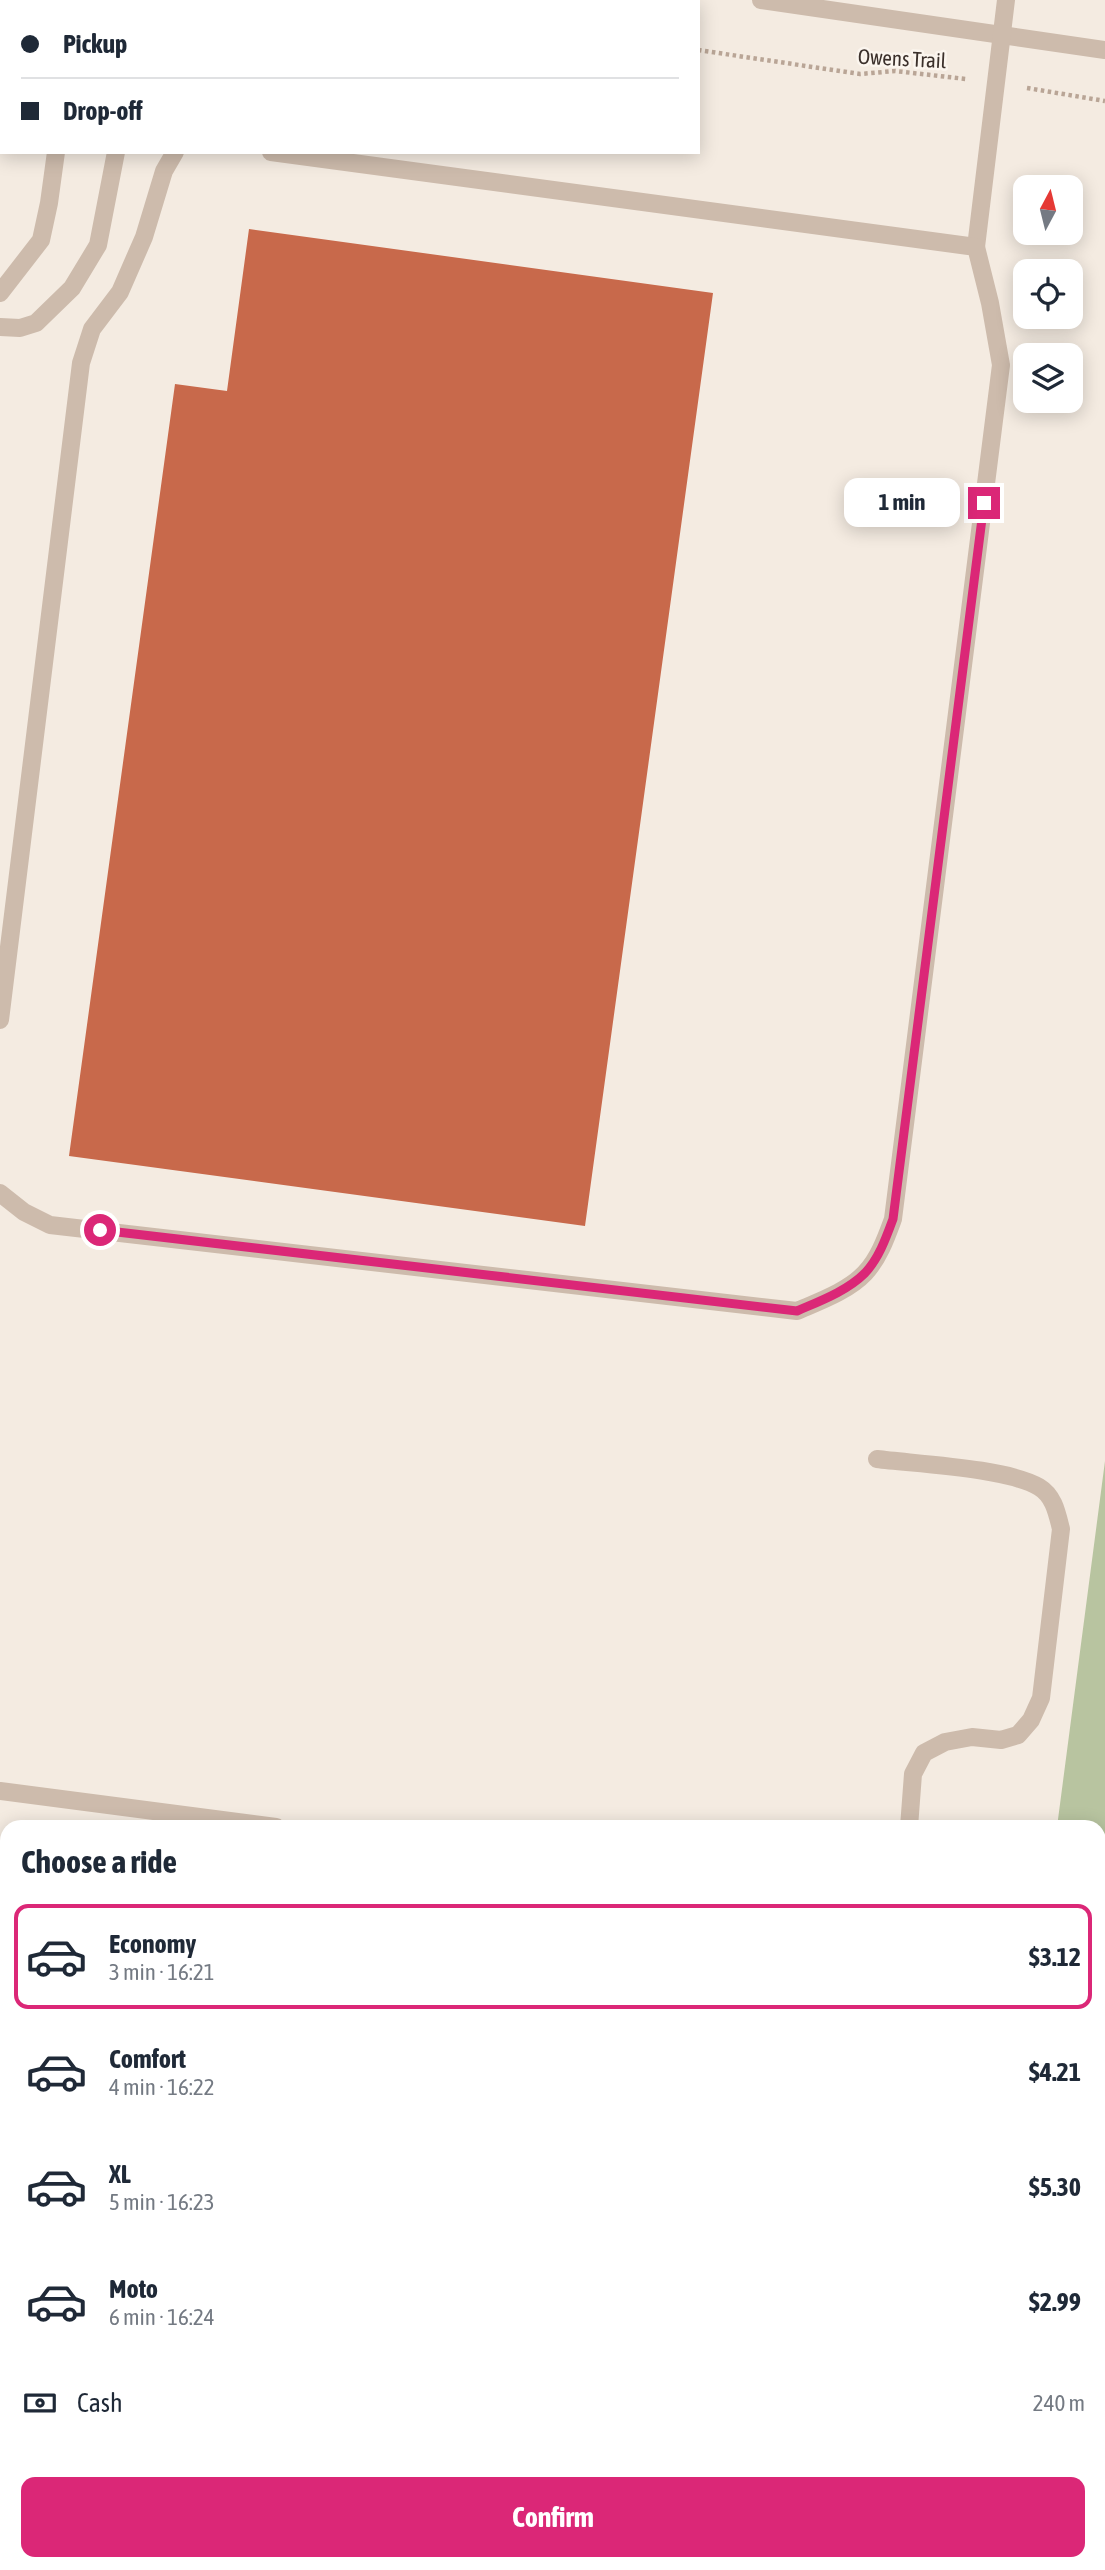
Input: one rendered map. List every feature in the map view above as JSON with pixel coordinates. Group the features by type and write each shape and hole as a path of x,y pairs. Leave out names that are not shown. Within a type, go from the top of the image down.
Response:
{"street":[{"path":"761,0 1105,50"},
{"path":"0,1192 24,1212 50,1224 797,1311 830,1297 864,1274 879,1253 893,1219 1001,365 976,247 1006,0"},
{"path":"0,293 41,240 56,154"},
{"path":"0,327 20,328 36,324 72,288 98,245 116,154"},
{"path":"0,1020 81,363 92,329 121,292 144,237 164,171 174,154"},
{"path":"301,154 362,158 976,247"},
{"path":"877,1459 1002,1474 1039,1487 1054,1502 1061,1529 1041,1698 1031,1720 1018,1735 1002,1740 972,1737 945,1742 924,1753 914,1774 910,1820"},
{"path":"0,1791 222,1820"}],"path":[{"name":"Owens Trail","path":"700,50 860,74 895,71 1105,101"}],"green space":[{"path":"1105,1461 1105,1820 1058,1820"}],"building":[{"path":"249,229 713,293 585,1226 69,1156 175,384 227,391"}],"route":[{"path":"100,1230 797,1311 830,1297 864,1274 879,1253 893,1219 984,503"}]}
